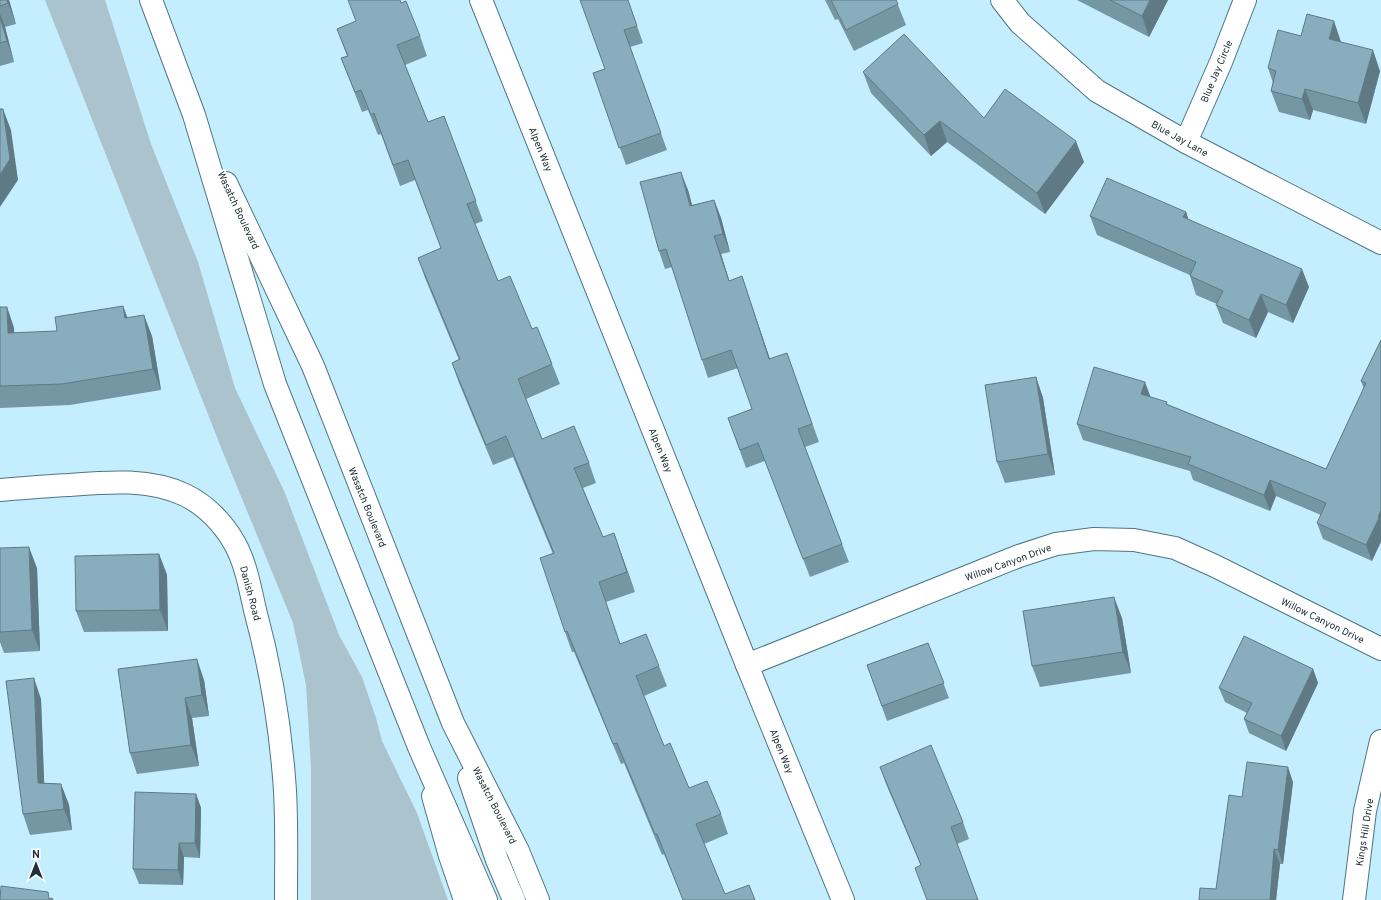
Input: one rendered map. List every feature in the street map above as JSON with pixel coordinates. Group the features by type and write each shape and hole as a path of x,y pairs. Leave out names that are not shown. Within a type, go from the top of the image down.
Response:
{"street":[{"name":"Wasatch Boulevard","path":"151,0 194,115 276,384 419,747 486,900"},
{"name":"Alpen Way","path":"481,0 747,665 843,900"},
{"name":"Blue Jay Lane","path":"1002,0 1020,23 1097,91 1186,142 1381,243"},
{"name":"Blue Jay Circle","path":"1186,142 1221,62 1245,0"},
{"name":"Wasatch Boulevard","path":"194,115 312,366 453,723 518,851 538,900"},
{"name":"Danish Road","path":"0,490 116,482 152,485 186,495 211,513 230,535 243,562 264,643 278,726 285,791 286,900"},
{"name":"Willow Canyon Drive","path":"747,665 1020,556 1056,544 1094,539 1134,540 1175,548 1215,566 1381,649"},
{"path":"453,723 497,860 514,900"},
{"name":"Kings Hill Drive","path":"1354,900 1365,811 1381,741"},
{"name":"Wasatch Boulevard","path":"419,747 450,856 465,900"}],"shaded area":[{"path":"45,0 105,0 151,144 198,262 235,388 285,493 339,635 362,677 382,741 417,813 448,900 311,900 311,767 306,685 293,623 222,450"}],"building":[{"path":"0,0 7,0 8,3 0,6"},
{"path":"348,0 400,0 401,3 406,1 420,36 397,45 428,122 444,116 476,201 467,204 498,281 510,276 532,329 537,327 552,364 518,379 542,439 574,426 589,463 574,468 603,537 614,533 627,572 599,582 620,644 646,634 659,666 636,676 664,746 670,743 689,788 707,781 721,814 696,824 725,894 749,885 755,900 683,900 657,834 655,834 617,743 613,744 567,631 565,632 540,558 554,553 506,436 486,445 452,363 460,359 418,258 441,248 408,160 393,165 374,113 371,115 361,90 355,92 341,58 348,56 337,29 356,21"},
{"path":"580,0 628,0 637,26 624,30 661,133 619,148 593,73 605,69"},
{"path":"831,0 896,0 898,4 846,30"},
{"path":"1110,0 1150,0 1142,16"},
{"path":"1307,14 1334,21 1329,39 1373,50 1358,103 1305,89 1302,99 1271,91 1276,71 1268,68 1278,30 1301,36"},
{"path":"0,17 7,41 0,43"},
{"path":"904,34 984,118 1005,89 1076,141 1037,193 940,121 924,135 863,72"},
{"path":"0,109 3,109 10,159 0,175"},
{"path":"681,172 690,206 714,200 723,234 714,236 729,281 742,276 769,359 787,353 812,424 798,429 842,544 803,559 758,443 740,450 728,418 752,409 731,350 702,360 666,249 659,251 640,182"},
{"path":"1107,178 1186,212 1183,217 1302,269 1286,305 1261,294 1249,320 1216,305 1223,291 1190,276 1196,262 1090,216"},
{"path":"123,306 125,318 144,315 153,369 62,384 0,386 0,307 7,307 8,333 57,331 55,317"},
{"path":"1381,340 1381,510 1378,517 1379,518 1366,545 1317,523 1326,503 1270,480 1264,495 1188,464 1191,457 1077,424 1094,367 1145,382 1141,394 1167,402 1166,404 1326,469 1366,383 1361,381"},
{"path":"1036,377 1048,454 997,462 985,385"},
{"path":"29,547 32,630 0,632 0,548"},
{"path":"159,554 160,610 76,611 75,556"},
{"path":"1114,597 1123,652 1032,666 1023,611"},
{"path":"1244,636 1313,669 1281,736 1244,719 1252,703 1219,688"},
{"path":"928,643 944,683 882,706 867,665"},
{"path":"197,659 202,695 185,698 191,745 130,753 118,669"},
{"path":"34,678 38,783 61,784 64,809 23,814 6,681"},
{"path":"931,745 963,822 951,827 978,900 927,900 915,868 921,865 880,767"},
{"path":"1247,762 1288,767 1278,850 1274,849 1270,900 1199,900 1200,888 1216,889 1229,795 1242,797"},
{"path":"135,792 196,794 195,843 179,843 178,870 133,869"},
{"path":"1,886 48,892 49,899 52,898 53,900 0,900"}]}
